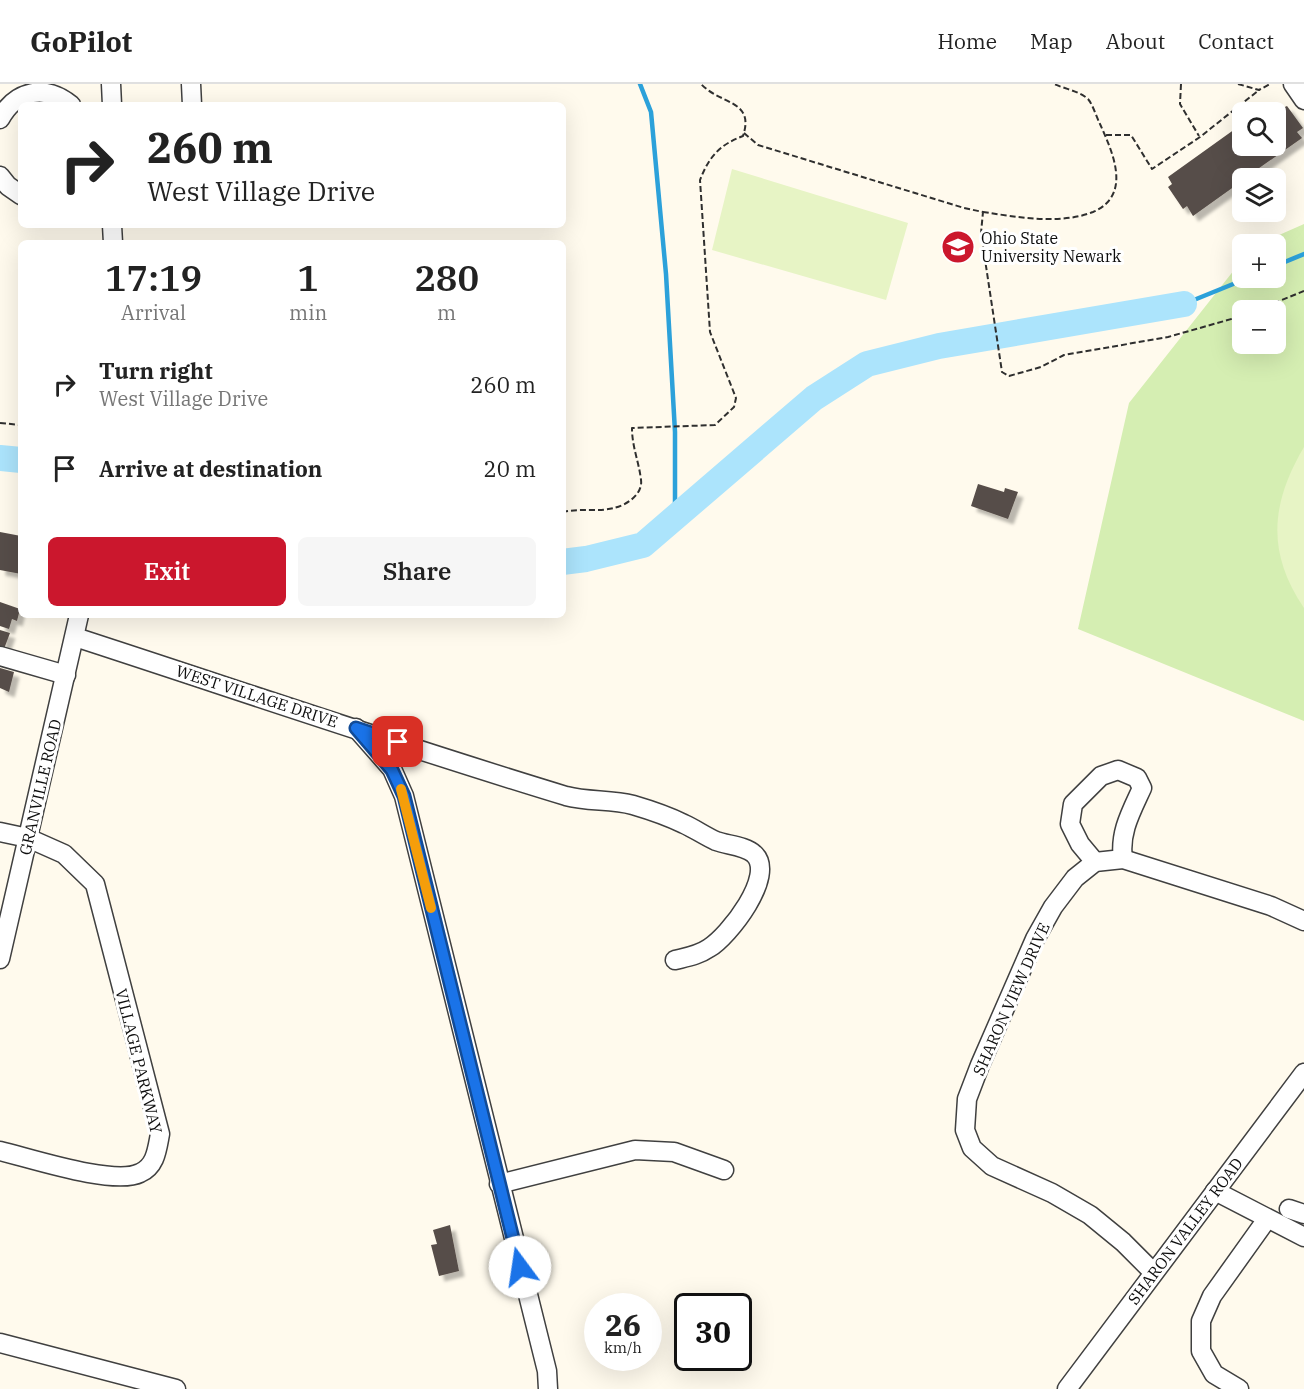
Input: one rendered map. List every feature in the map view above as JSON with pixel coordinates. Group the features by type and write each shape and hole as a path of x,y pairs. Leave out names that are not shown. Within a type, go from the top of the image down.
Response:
{"street":[{"path":"111,84 112,102"},
{"path":"191,84 192,102"},
{"path":"1293,84 1304,100"},
{"path":"0,119 8,105 26,95 44,91 67,102"},
{"path":"0,176 8,186 18,193"},
{"name":"GRANVILLE ROAD","path":"0,958 78,618"},
{"name":"WEST VILLAGE DRIVE","path":"75,637 576,798 618,802 656,812 715,840 753,853 760,861 759,875 752,899 744,912 711,947 699,954 675,960"},
{"path":"0,656 66,675"},
{"path":"356,728 392,770 404,796 547,1371 548,1389"},
{"path":"1123,860 1121,845 1125,825 1142,788 1137,778 1118,770 1101,776 1073,804 1070,824 1080,844 1095,861 1123,860 1271,906 1304,921"},
{"name":"VILLAGE PARKWAY","path":"0,832 28,838 64,854 95,884 160,1134 156,1158 141,1173 115,1178 0,1151"},
{"name":"SHARON VIEW DRIVE","path":"1095,861 1075,878 1053,907 1035,939 967,1100 964,1130 972,1148 992,1166 1052,1193 1090,1215 1154,1272"},
{"name":"SHARON VALLEY ROAD","path":"1067,1389 1304,1073"},
{"path":"499,1184 635,1150 674,1152 724,1170"},
{"path":"1215,1191 1267,1220 1304,1237"},
{"path":"1239,1389 1214,1374 1201,1351 1201,1321 1212,1296 1267,1220"},
{"path":"0,1342 176,1389"}],"path":[{"path":"566,511 579,508 614,508 625,504 638,494 642,483 632,443 632,428 715,425 734,406 736,398 710,332 700,180 708,161 727,142 743,136 747,126 745,114 739,108 709,92 701,84"},
{"path":"744,133 758,145 964,208 1019,217 1053,218 1093,212 1105,204 1114,192 1118,173 1105,135 1089,100 1079,93 1054,84"},
{"path":"1181,84 1180,104 1200,137"},
{"path":"1238,84 1259,90"},
{"path":"1105,135 1131,135 1152,169 1200,137 1259,90 1270,84"},
{"path":"983,212 981,233 1002,372 1009,376 1022,374 1064,355 1168,337 1232,319"},
{"path":"1282,300 1304,291"},
{"path":"0,423 18,425"}],"green space":[{"path":"732,169 908,223 886,300 712,250"},
{"path":"1304,224 1304,721 1078,629 1129,403 1232,273 1232,288 1286,288 1286,234 1282,234"},
{"path":"1304,447 1304,608 1283,567 1277,527 1279,508 1285,488"}],"building":[{"path":"1286,106 1303,128 1297,132 1302,138 1286,149"},
{"path":"1232,131 1232,156 1276,156 1259,168 1232,168 1232,188 1193,216 1187,206 1183,209 1168,187 1172,184 1168,177"},
{"path":"978,484 1004,492 1005,488 1018,492 1008,519 971,506"},
{"path":"0,532 18,535 18,573 0,570"},
{"path":"0,602 18,608 17,621 12,619 9,629 0,626"},
{"path":"0,630 10,633 4,649 0,648"},
{"path":"0,668 14,672 9,692 0,688"},
{"path":"450,1225 459,1271 439,1276 431,1245 437,1244 433,1230"}],"waterway":[{"path":"640,84 651,112 666,274 675,432 675,518"},
{"path":"1286,261 1304,254"},
{"path":"1184,304 1232,284"},
{"path":"566,562 643,545 814,398 867,364 939,346 1184,304"},
{"path":"0,458 18,460"}],"slow traffic":[{"path":"401,789 431,908"}],"place":[{"name":"Ohio State University Newark","path":"958,247"}],"route":[{"path":"398,742 356,728 392,770 404,796 520,1267"}]}
